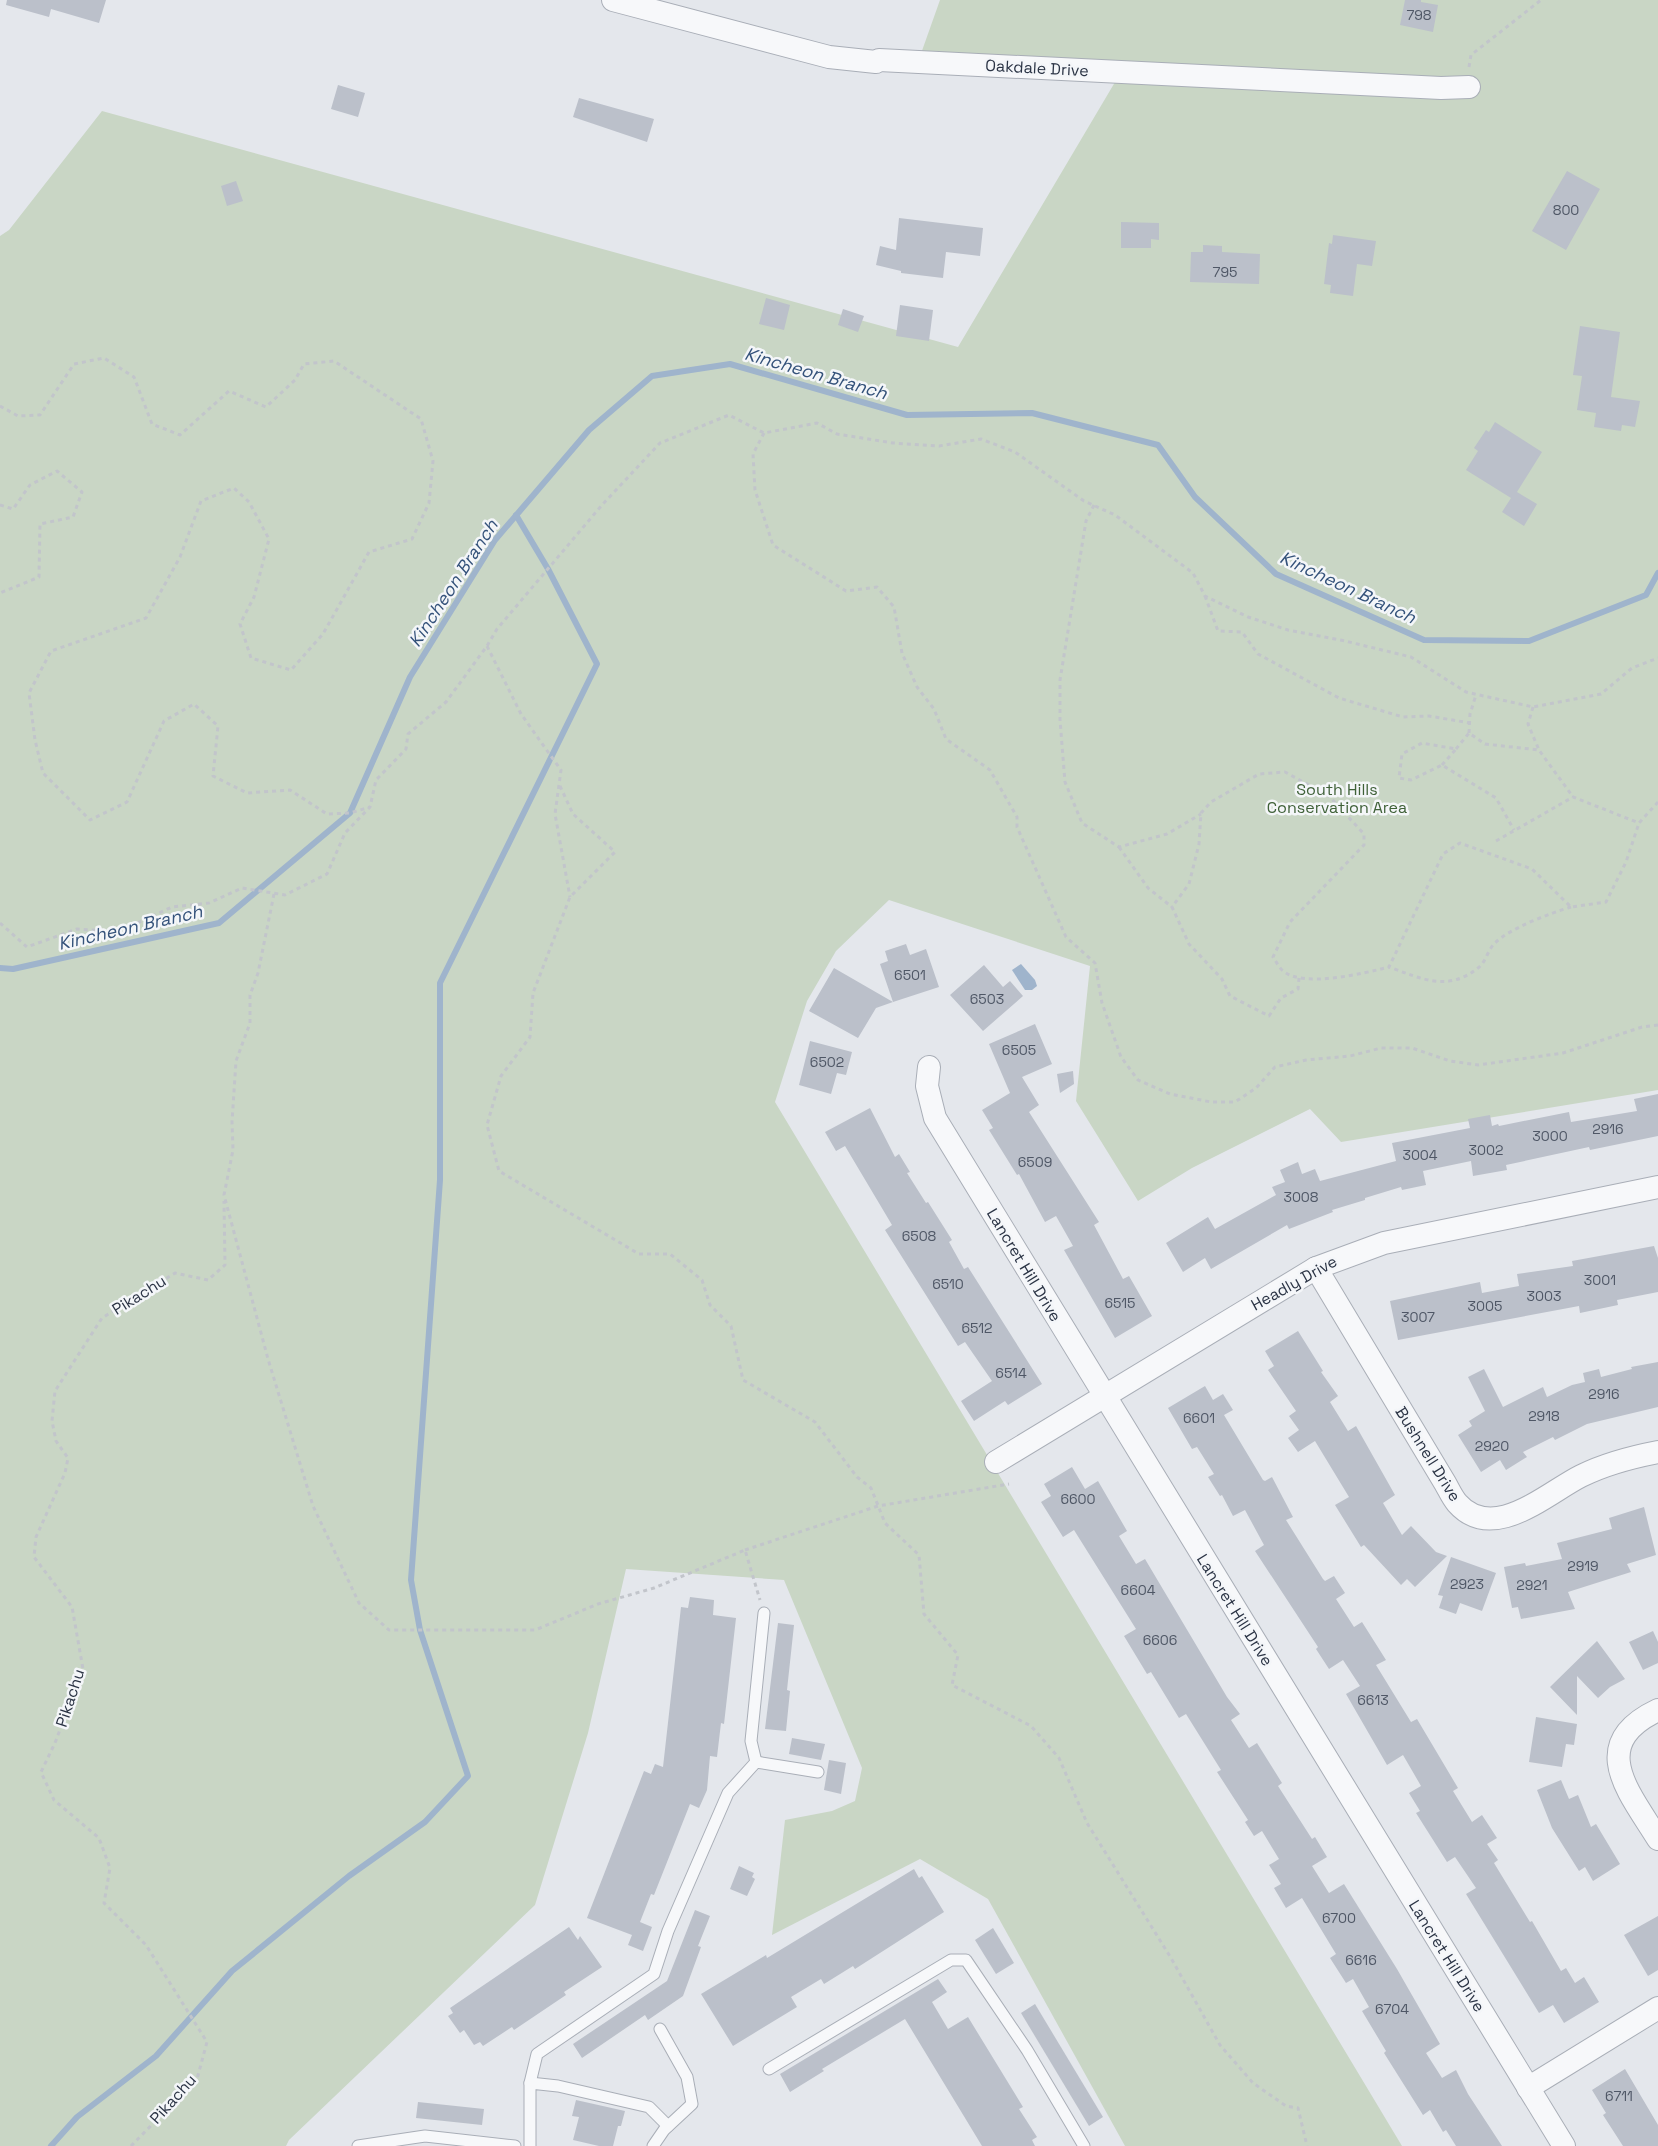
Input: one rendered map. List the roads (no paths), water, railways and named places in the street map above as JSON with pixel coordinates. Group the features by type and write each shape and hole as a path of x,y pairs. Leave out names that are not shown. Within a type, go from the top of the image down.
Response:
{"street":[{"name":"Oakdale Drive","path":"612,0 829,57 876,62 879,60 1467,87"},
{"name":"Lancret Hill Drive","path":"929,1067 927,1086 935,1118 1564,2146"},
{"name":"Headly Drive","path":"996,1462 1103,1395 1316,1268 1384,1243 1658,1187"},
{"name":"Bushnell Drive","path":"1316,1268 1445,1483 1458,1503 1468,1512 1482,1517 1497,1519 1511,1516 1583,1475 1612,1464 1658,1452"},
{"path":"1658,1710 1634,1724 1626,1734 1617,1760 1624,1785 1658,1839"},
{"path":"1528,2088 1658,2008"}],"lane":[{"path":"756,1762 751,1742 764,1613"},
{"path":"756,1762 818,1772"},
{"path":"530,2146 530,2083 537,2054 654,1974 668,1931 728,1793 756,1762"},
{"path":"769,2069 951,1960 966,1960 1027,2050 1084,2146"},
{"path":"653,2146 668,2126 692,2104 687,2077 660,2030"},
{"path":"530,2083 558,2086 649,2107 668,2126"},
{"path":"358,2146 425,2136 515,2146"}],"water":[{"path":"1021,964 1035,980 1037,986 1032,990 1025,990 1012,970"}],"waterway":[{"name":"Kincheon Branch","path":"0,968 13,969 219,923 350,813 410,677 495,540 589,430 652,376 730,364 907,415 1032,413 1158,445 1195,497 1276,574 1424,640 1529,641 1646,595 1658,573"},
{"path":"51,2146 77,2117 156,2056 232,1971 349,1876 425,1822 468,1776 420,1630 411,1580 440,1180 440,983 597,664 548,569 516,515"}],"park label":[{"name":"South Hills Conservation Area","path":"1337,798"}]}
